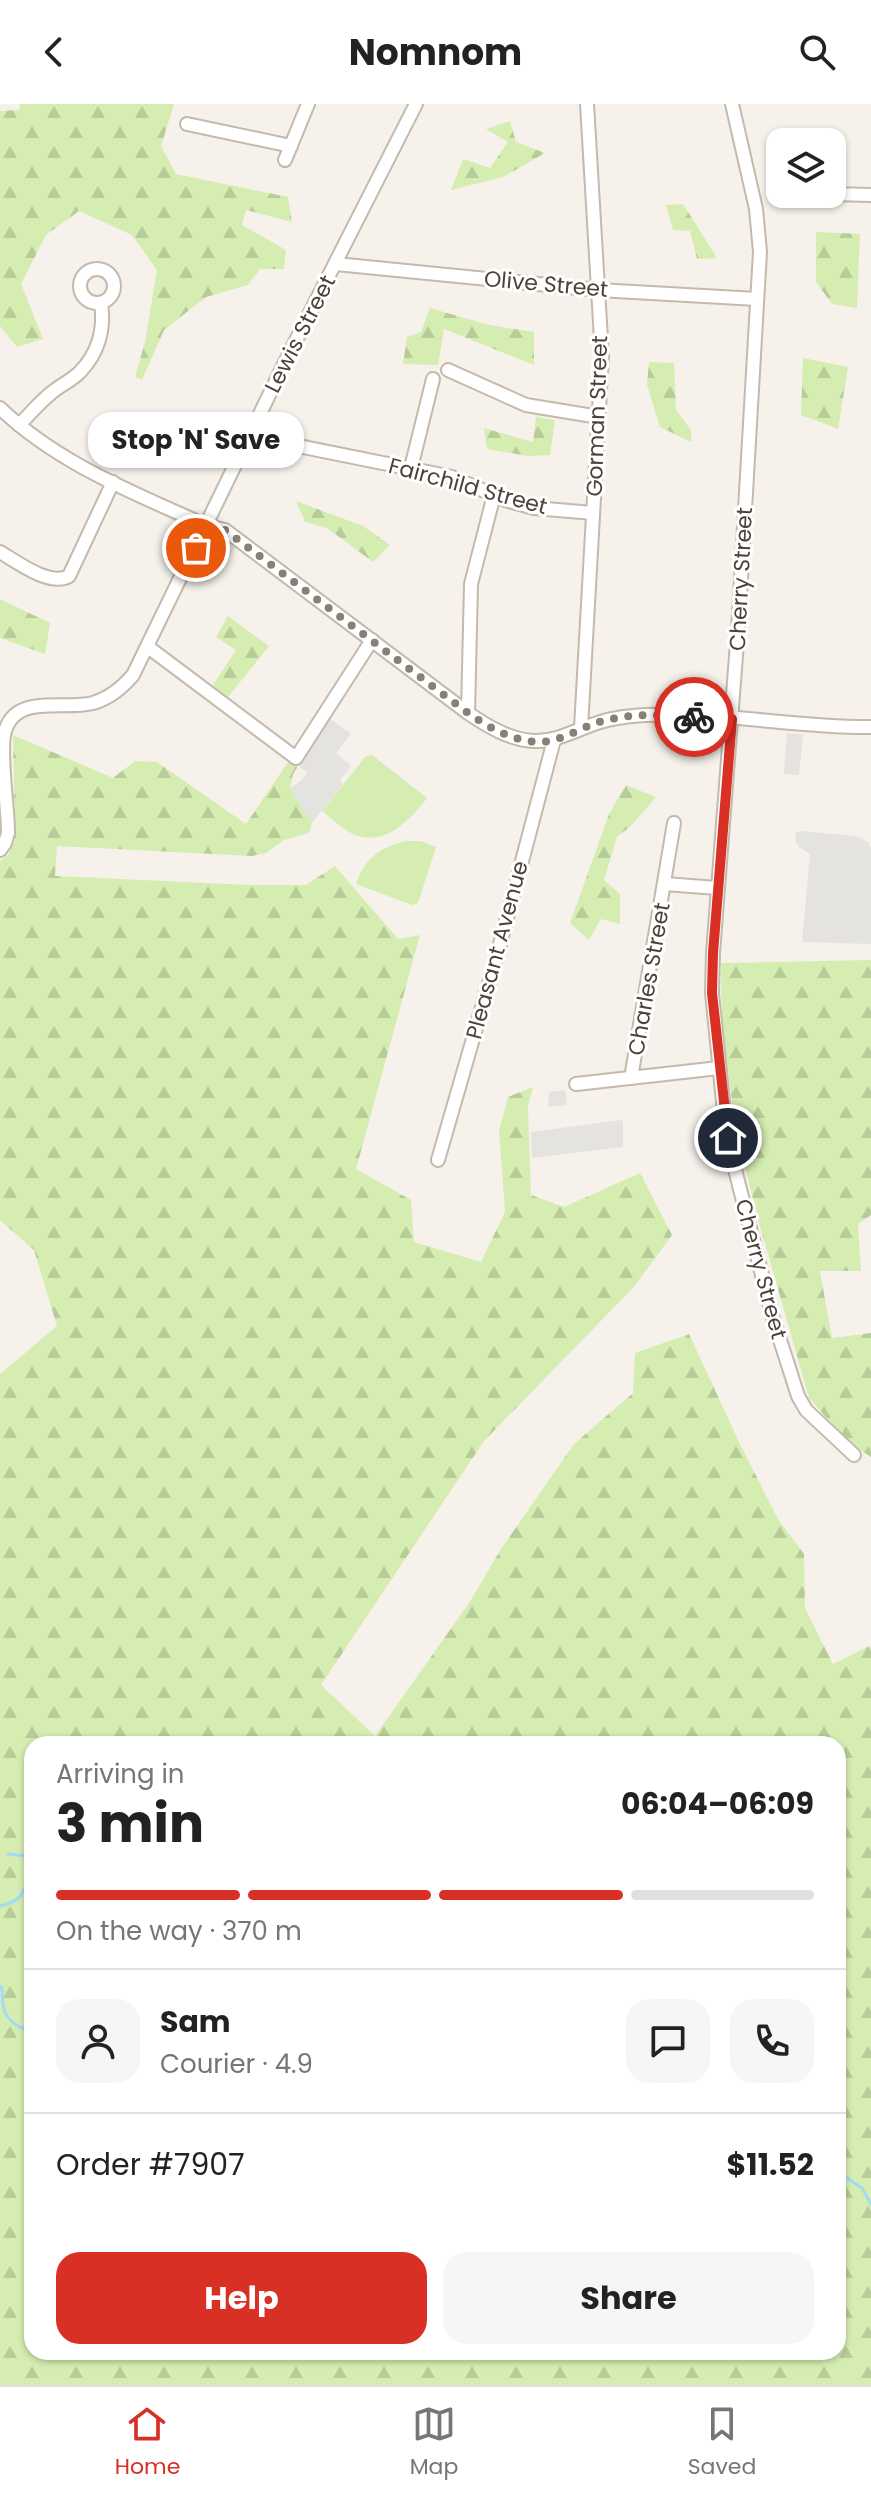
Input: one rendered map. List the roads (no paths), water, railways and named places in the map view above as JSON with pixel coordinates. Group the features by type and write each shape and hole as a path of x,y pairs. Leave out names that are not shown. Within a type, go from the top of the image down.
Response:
{"street":[{"path":"285,160 308,104"},
{"name":"Lewis Street","path":"2,745 10,719 19,711 34,706 86,705 108,697 133,675 416,104"},
{"name":"Gorman Street","path":"581,728 602,356 587,104"},
{"name":"Cherry Street","path":"732,104 758,223 760,252 712,993 731,1154 773,1318 798,1396 814,1420 854,1455"},
{"path":"187,124 291,146"},
{"path":"846,194 871,195"},
{"name":"Olive Street","path":"336,264 598,290 757,299"},
{"path":"19,425 51,392 79,373 88,362 100,341 103,323 101,303"},
{"path":"448,370 526,405 599,417"},
{"path":"411,468 433,379"},
{"path":"2,413 48,448 207,526 225,530 468,713 485,725 517,738 554,740 605,720 650,715 836,728 871,727"},
{"name":"Fairchild Street","path":"249,436 452,477 534,508 593,513"},
{"path":"0,552 51,578 62,580 69,576 113,482"},
{"path":"468,713 471,584 494,495"},
{"path":"148,647 296,758 372,640"},
{"name":"Pleasant Avenue","path":"438,1160 498,952 554,740"},
{"path":"0,850 8,833 2,745"},
{"path":"665,884 674,823"},
{"name":"Charles Street","path":"631,1078 665,884 717,888"},
{"path":"576,1084 719,1068"}],"waterway":[{"path":"8,1854 24,1856"},
{"path":"0,1906 14,1901 24,1889"},
{"path":"0,1986 7,2016 24,2029"},
{"path":"846,2177 862,2188 871,2204"}],"place":[{"name":"Stop 'N' Save","path":"196,548"}]}
